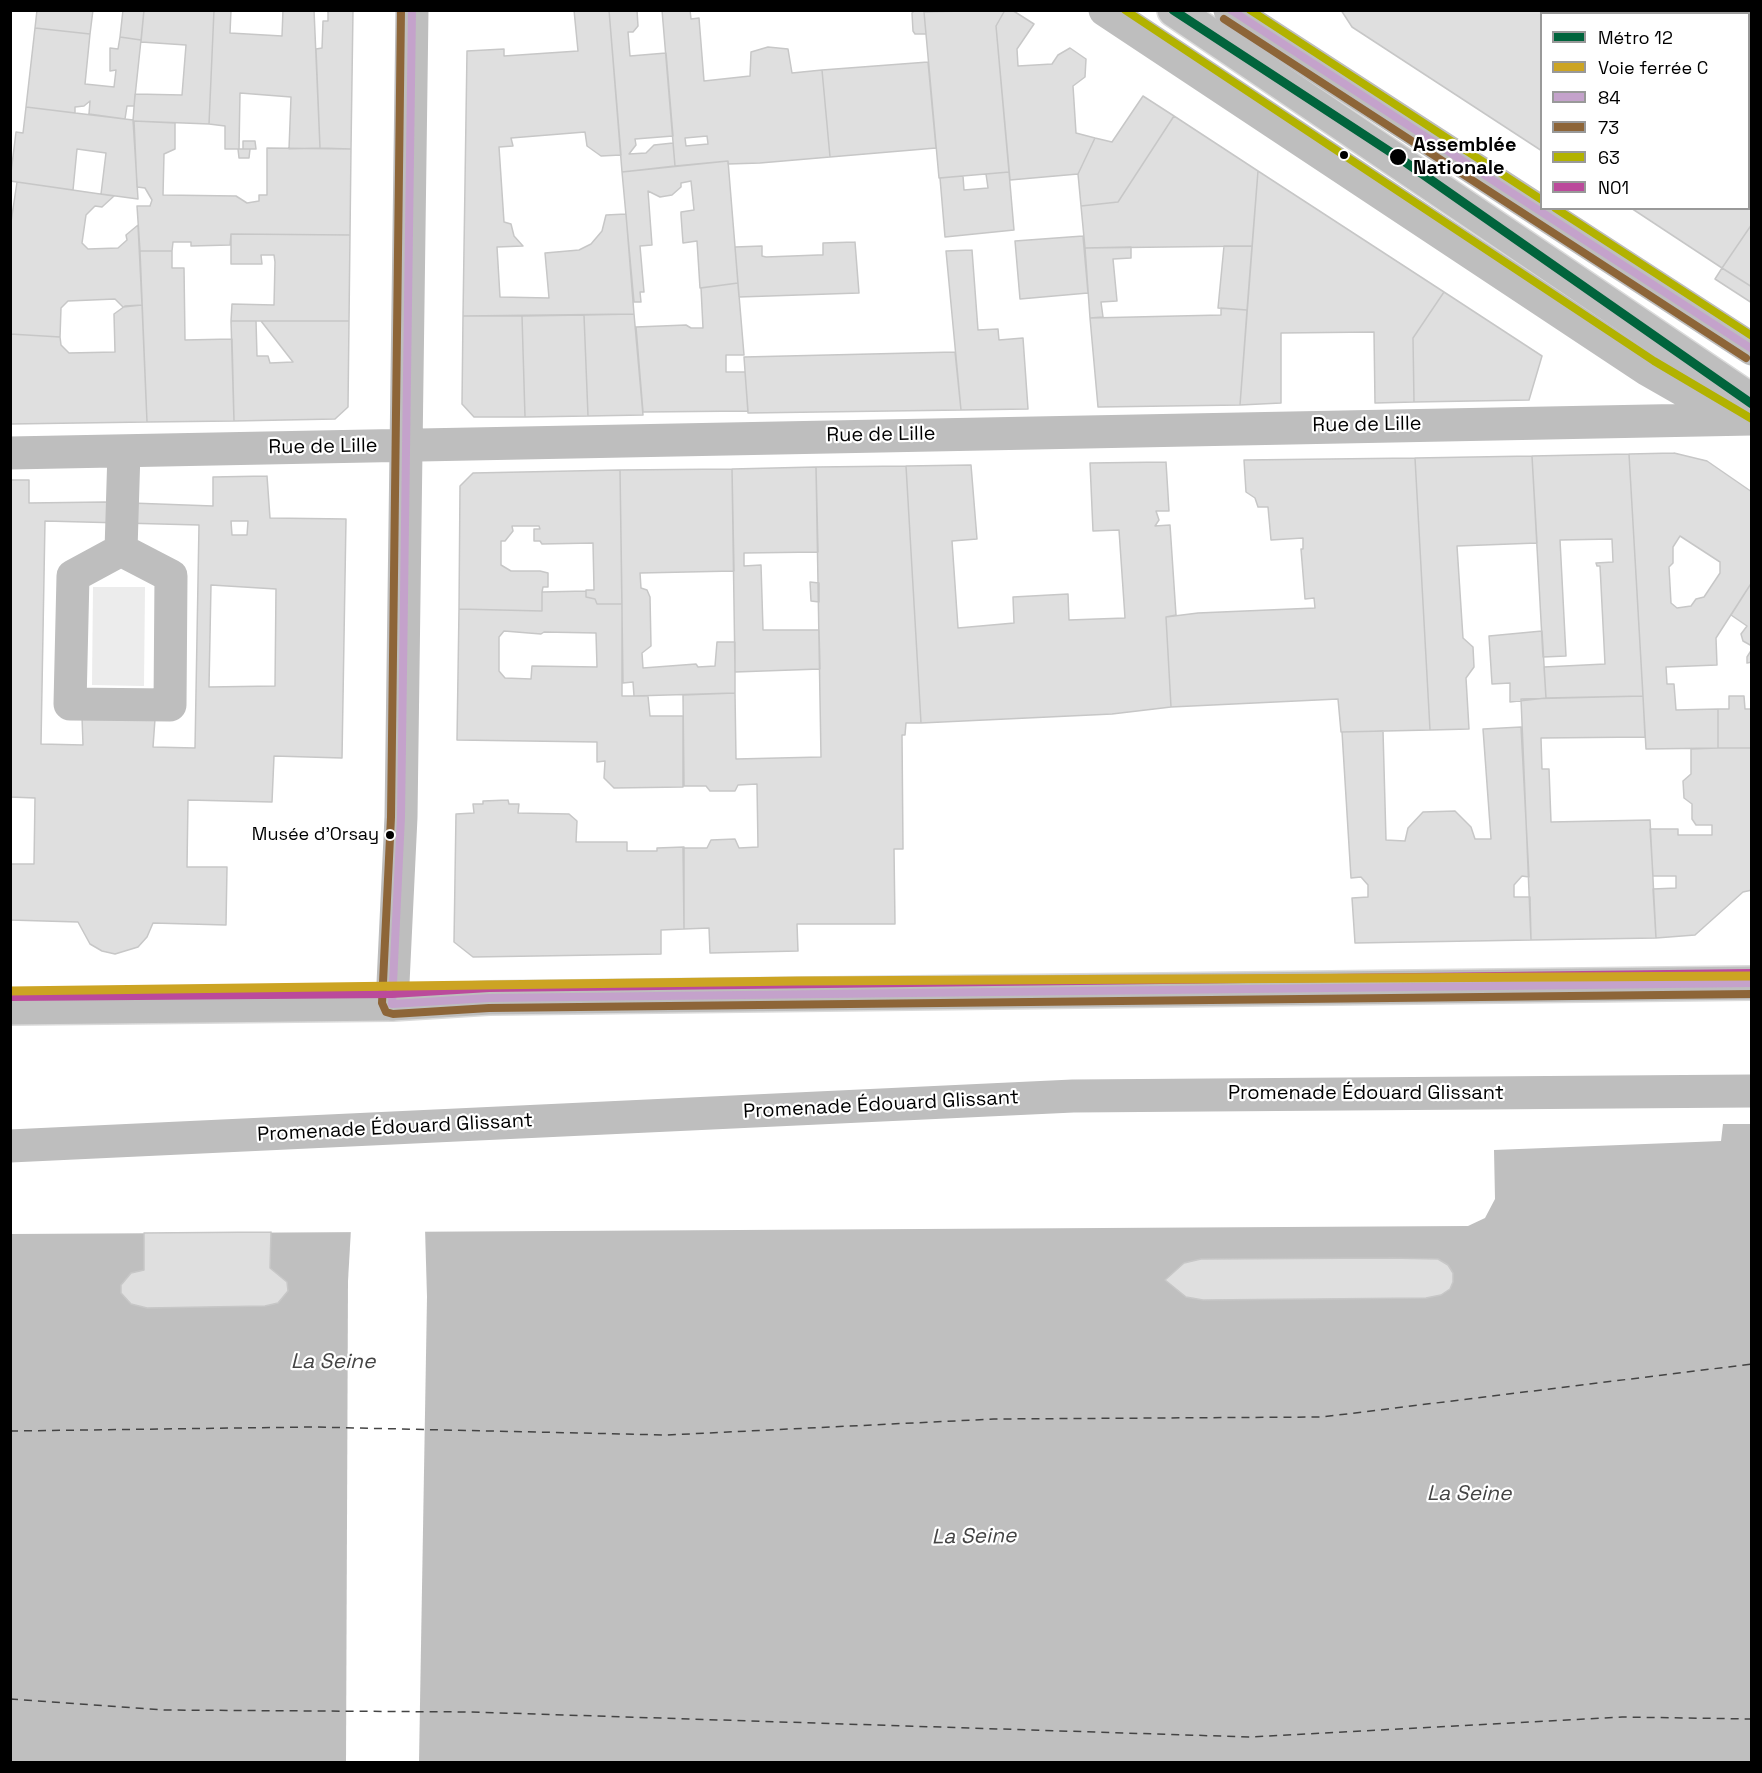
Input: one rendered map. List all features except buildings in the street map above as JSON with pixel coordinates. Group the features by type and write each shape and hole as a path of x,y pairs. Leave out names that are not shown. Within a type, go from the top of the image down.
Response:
{"street":[{"path":"392,1004 401,806 412,10"},
{"path":"1105,10 1648,370 1747,417"},
{"path":"1173,10 1747,417"},
{"path":"1230,10 1752,349"},
{"name":"Rue de Lille","path":"10,453 406,447 1747,417"},
{"path":"121,550 124,451"},
{"path":"121,550 171,576 170,705 70,704 73,576 121,550"},
{"path":"10,1008 392,1004 489,998 1752,983"},
{"name":"Promenade Édouard Glissant","path":"10,1146 1073,1096 1752,1091"}],"shaded area":[{"path":"93,587 145,587 144,686 92,685"}],"water":[{"name":"La Seine","path":"1723,1124 1751,1124 1751,1762 11,1762 10,1234 1468,1226 1485,1218 1495,1199 1494,1150 1721,1141"}],"pier":[{"path":"425,1228 427,1297 419,1762 346,1762 348,1281 351,1229"}],"ferry route":[{"path":"10,1431 313,1427 667,1435 994,1419 1322,1417 1752,1364"},
{"path":"10,1699 165,1710 471,1712 1250,1737 1622,1717 1752,1719"}],"metro line":[{"name":"12","path":"1173,10 1398,157 1752,404"}],"rail line":[{"name":"C","path":"10,991 798,981 1752,976"}],"transit line":[{"name":"73","path":"401,10 391,817 382,1003 386,1012 393,1014 489,1008 1752,994"},
{"name":"84","path":"412,10 401,817 392,1004 489,998 1752,983"},
{"name":"63","path":"1125,10 1654,361 1752,419"},
{"name":"84","path":"1231,10 1752,349"},
{"name":"63","path":"1250,10 1540,199"},
{"name":"73","path":"1224,19 1746,358"},
{"name":"63","path":"1558,210 1752,336"},
{"name":"N01","path":"10,997 392,994 489,988 1752,973"}],"place":[{"name":"Assemblée Nationale","path":"1398,157"},
{"name":"Musée d'Orsay","path":"390,835"}]}
